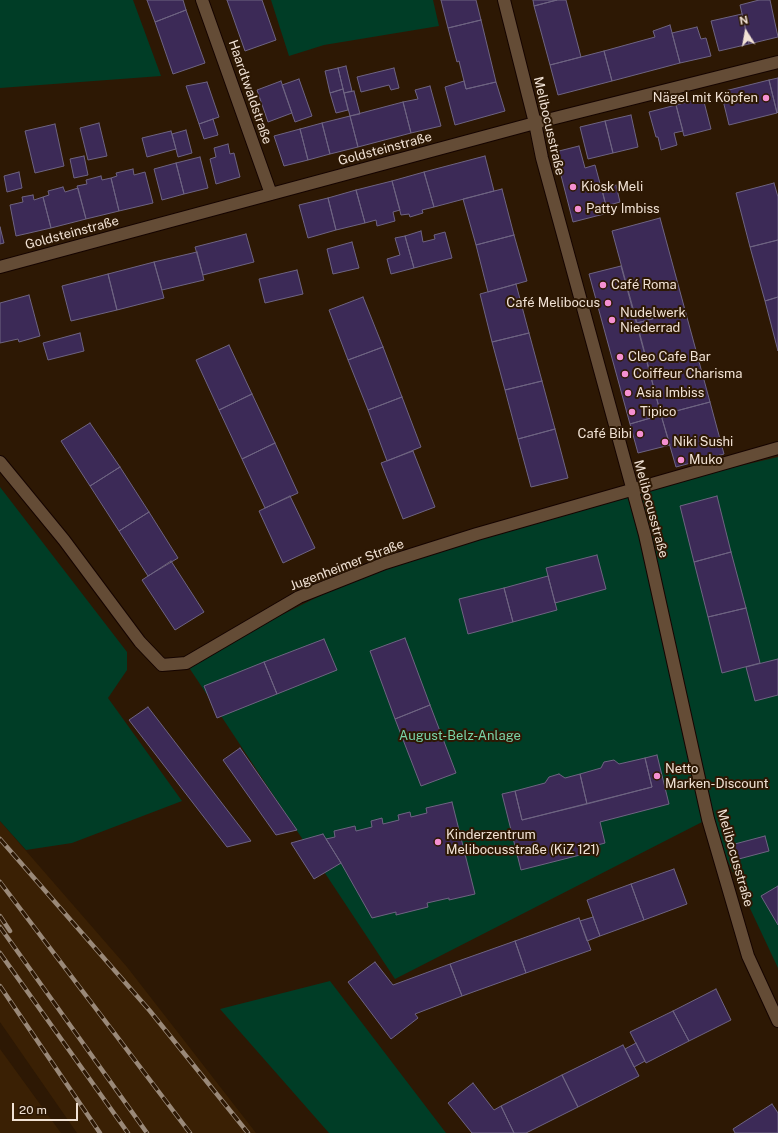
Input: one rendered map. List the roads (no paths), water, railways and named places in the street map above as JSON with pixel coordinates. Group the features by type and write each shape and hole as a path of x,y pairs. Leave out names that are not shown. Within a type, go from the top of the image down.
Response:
{"street":[{"name":"Haardtwaldstraße","path":"202,0 271,194"},
{"name":"Melibocusstraße","path":"504,0 535,123 542,158 645,535 708,819 748,956 778,1021"},
{"name":"Goldsteinstraße","path":"0,266 535,123 778,62"},
{"name":"Jugenheimer Straße","path":"0,462 64,540 140,642 162,665 186,663 299,597 385,563 477,534 632,491 778,448"}],"railway":[{"path":"0,839 150,1011 248,1133"},
{"path":"0,882 190,1133"},
{"path":"0,916 10,931"},
{"path":"0,927 147,1133"},
{"path":"0,953 128,1133"},
{"path":"0,986 100,1133"}],"place":[{"name":"Nägel mit Köpfen","path":"766,98"},
{"name":"Kiosk Meli","path":"573,187"},
{"name":"Patty Imbiss","path":"578,209"},
{"name":"Café Roma","path":"603,285"},
{"name":"Café Melibocus","path":"608,303"},
{"name":"Nudelwerk Niederrad","path":"612,320"},
{"name":"Cleo Cafe Bar","path":"620,357"},
{"name":"Coiffeur Charisma","path":"625,374"},
{"name":"Asia Imbiss","path":"628,393"},
{"name":"Tipico","path":"632,412"},
{"name":"Café Bibi","path":"640,434"},
{"name":"Niki Sushi","path":"665,442"},
{"name":"Muko","path":"681,460"},
{"name":"Netto Marken-Discount","path":"657,776"},
{"name":"Kinderzentrum Melibocusstraße (KiZ 121)","path":"438,842"}],"park label":[{"name":"August-Belz-Anlage","path":"460,736"}]}
